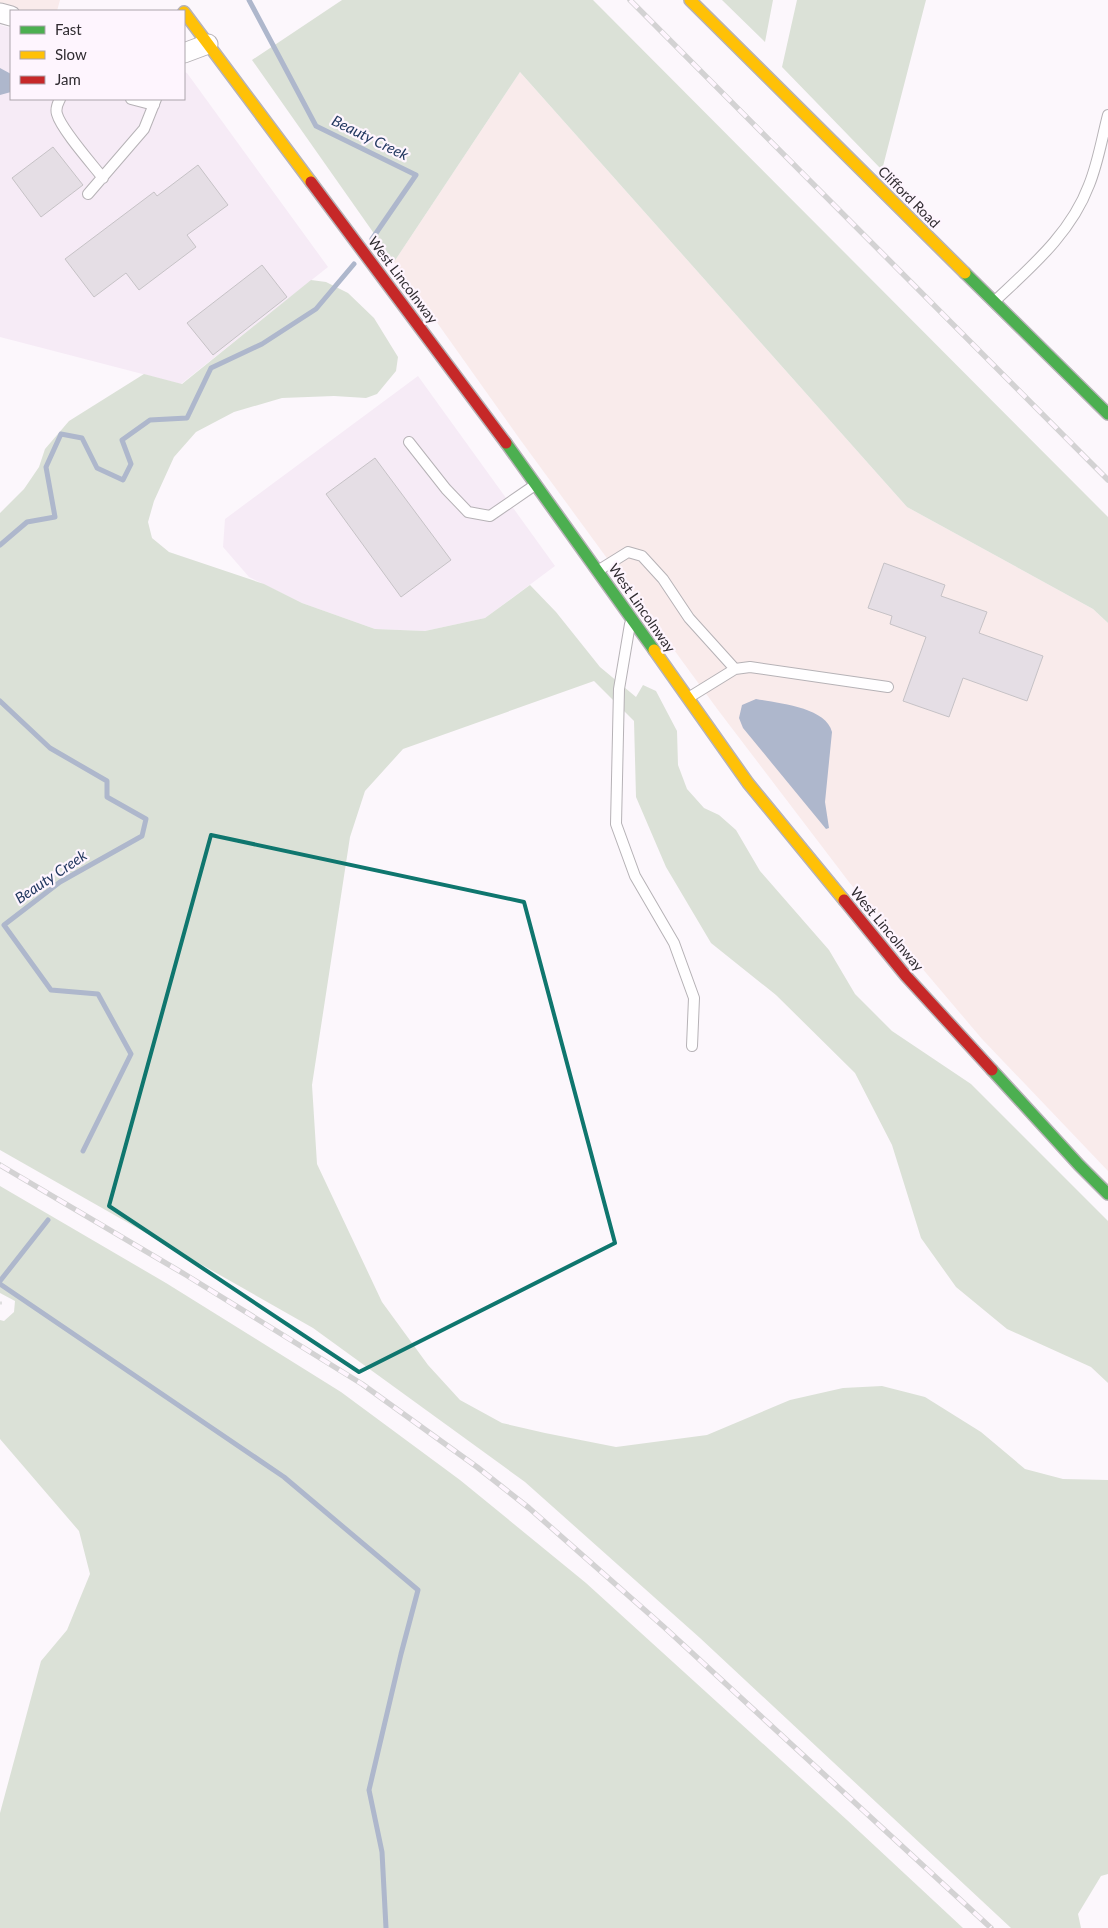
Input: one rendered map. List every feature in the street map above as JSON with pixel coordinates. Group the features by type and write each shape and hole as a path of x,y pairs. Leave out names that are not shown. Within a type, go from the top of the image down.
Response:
{"main road":[{"name":"Clifford Road","path":"690,0 1108,414"},
{"name":"West Lincolnway","path":"185,14 536,484 748,783 906,976 1072,1158 1108,1194"}],"street":[{"path":"185,53 208,44"}],"lane":[{"path":"60,100 56,108 64,129 103,178"},
{"path":"88,194 144,129 155,102 139,100"},
{"path":"993,302 1048,251 1071,220 1090,185 1108,115"},
{"path":"409,442 446,489 468,512 490,516 536,484"},
{"path":"598,571 628,552 642,556 663,579 689,618 736,669"},
{"path":"631,618 620,689 616,824 634,876 674,943 694,998 692,1046"},
{"path":"688,698 736,669 750,667 888,687"}],"highlighted area":[{"path":"211,835 524,902 615,1243 359,1372 109,1206"}],"shaded area":[{"path":"0,0 60,0 57,10 21,10 0,5"},
{"path":"342,0 593,0 1108,517 1108,623 1093,609 907,507 520,72 394,262 252,60"},
{"path":"722,0 773,0 765,42"},
{"path":"797,0 926,0 882,170 782,67"},
{"path":"0,25 10,28 10,100 185,100 185,72 187,73 328,267 181,384 0,337"},
{"path":"520,72 907,507 1093,609 1108,623 1108,1171 982,1039 849,882 718,710 519,438 394,262"},
{"path":"311,280 326,282 348,293 374,318 398,357 396,371 377,394 366,398 334,396 282,398 234,412 196,432 174,457 154,501 148,522 152,538 169,552 264,584 302,603 375,629 425,631 485,618 530,585 556,612 600,667 636,697 643,685 656,691 677,731 678,765 687,789 704,808 719,815 736,830 760,871 829,950 855,994 892,1031 971,1084 1108,1221 1108,1383 1091,1367 1007,1329 956,1287 921,1238 892,1145 855,1073 776,995 711,943 666,867 636,797 634,721 594,681 403,749 365,791 350,837 312,1085 317,1164 382,1302 428,1365 460,1400 502,1423 616,1447 707,1435 790,1400 843,1388 882,1386 925,1397 981,1432 1025,1469 1063,1479 1108,1480 1108,1874 1101,1876 1078,1914 1081,1928 1011,1928 700,1638 525,1482 313,1328 0,1150 0,513 24,489 39,467 45,449 69,421 144,374 182,384"},
{"path":"418,376 555,566 485,618 425,631 375,629 302,603 249,577 223,547 225,519"},
{"path":"0,1186 166,1283 341,1392 460,1480 586,1583 963,1928 0,1928 0,1813 41,1661 67,1630 90,1574 79,1531 0,1439 0,1320 4,1321 14,1312 15,1301 0,1293"}],"water":[{"path":"0,68 10,73 10,92 0,95"},
{"path":"756,699 800,708 821,717 828,724 832,732 825,802 829,828 826,829 743,728 739,718 742,705"}],"building":[{"path":"53,147 83,185 41,217 12,178"},
{"path":"198,165 228,205 187,235 196,247 139,290 126,273 94,297 65,259 154,192 157,196"},
{"path":"262,265 287,297 213,355 187,323"},
{"path":"375,458 451,560 401,597 326,494"},
{"path":"884,563 945,585 941,596 987,612 979,633 1043,656 1027,701 963,678 949,717 903,701 926,637 890,624 892,616 868,608"}],"waterway":[{"name":"Beauty Creek","path":"249,0 316,126 416,175 372,239"},
{"name":"Beauty Creek","path":"0,545 27,522 55,517 46,467 61,434 82,438 97,468 123,480 131,464 122,440 150,420 187,418 211,368 262,344 316,309 354,264"},
{"name":"Beauty Creek","path":"0,701 50,748 107,781 107,797 146,819 142,836 60,882 4,925 51,990 98,994 131,1054 83,1151"},
{"name":"Beauty Creek","path":"0,1281 48,1220"},
{"path":"0,1284 284,1477 418,1590 369,1790 382,1852 386,1928"}],"railway":[{"path":"630,0 1108,480"},
{"path":"0,1165 186,1275 362,1384 477,1467 529,1508 664,1627 991,1928"}],"traffic: fast":[{"path":"965,273 1108,414"},
{"path":"506,443 654,650"},
{"path":"992,1070 1108,1194"}],"traffic: slow":[{"path":"690,0 965,273"},
{"path":"185,13 311,182"},
{"path":"654,650 748,783 844,900"}],"traffic: jam":[{"path":"311,182 506,443"},
{"path":"844,900 906,976 992,1070"}]}
